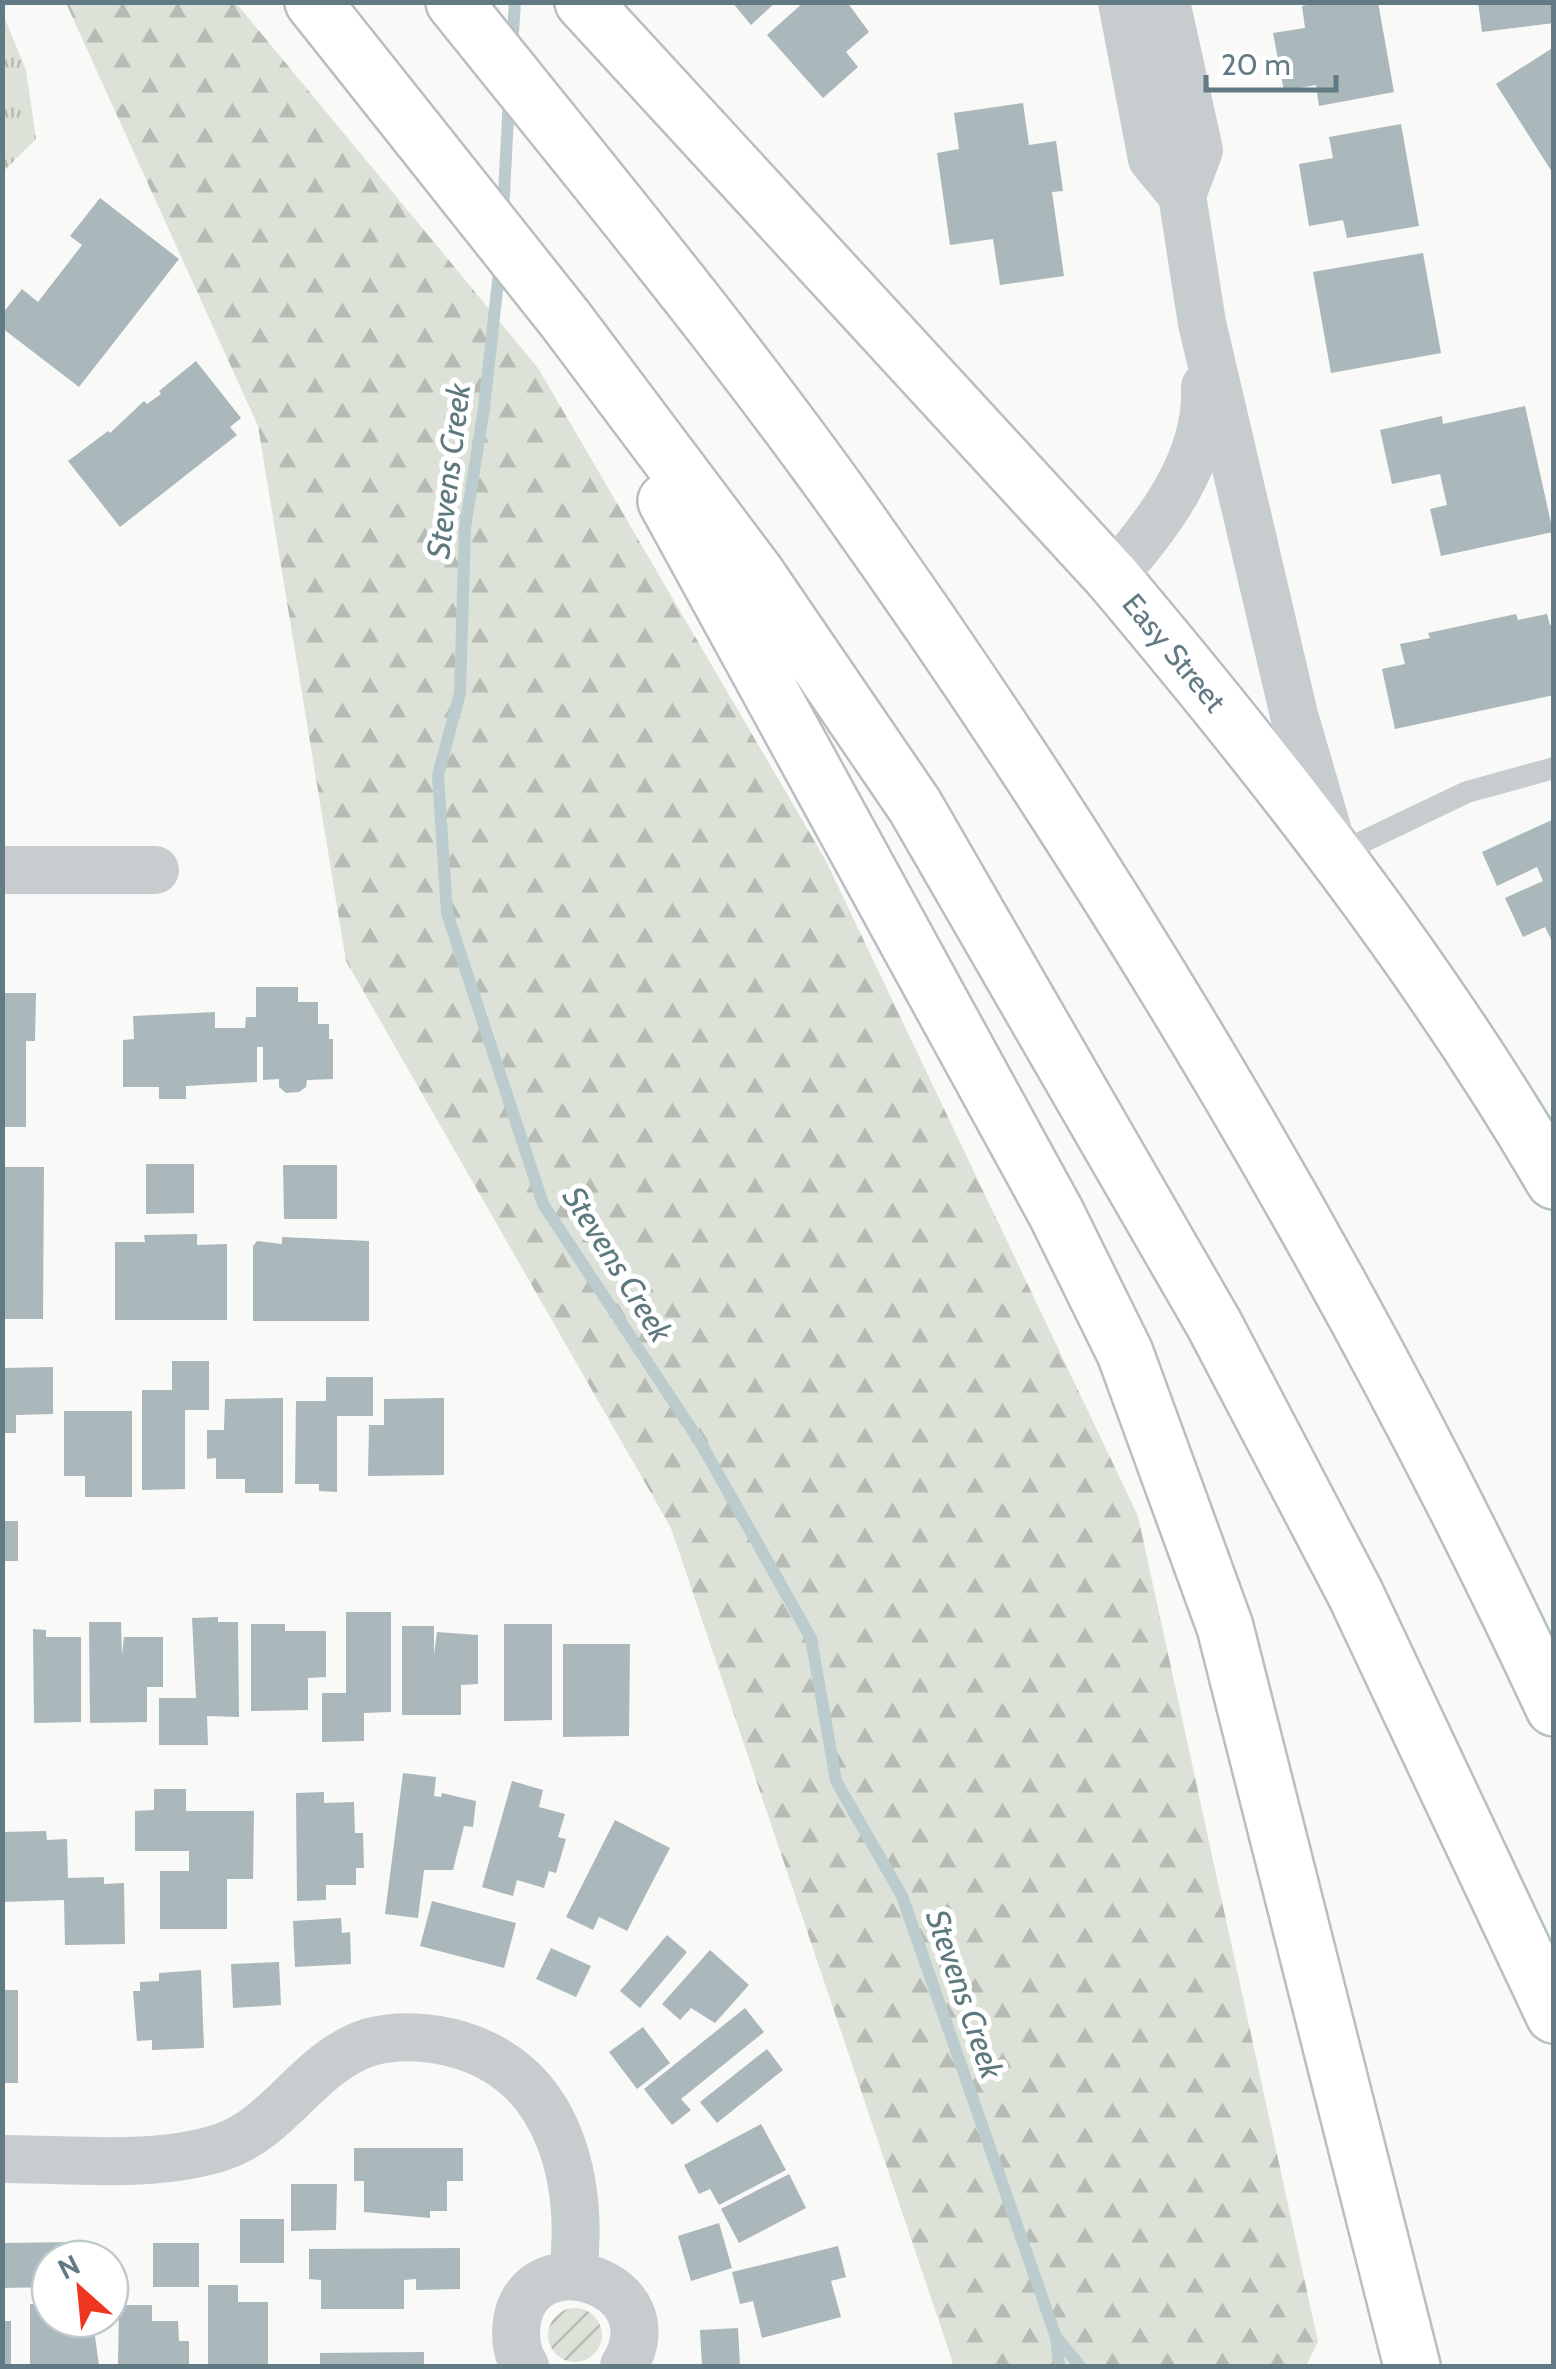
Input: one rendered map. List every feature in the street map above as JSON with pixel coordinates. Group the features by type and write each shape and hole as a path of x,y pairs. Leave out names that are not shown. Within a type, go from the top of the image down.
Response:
{"main road":[{"path":"313,2 565,319 756,574 915,806 1064,1058 1214,1324 1355,1593 1554,2014"},
{"path":"454,2 850,508 1017,756 1173,1002 1471,1531 1554,1708"},
{"path":"585,6 1112,577"},
{"path":"565,319 1056,1213 1125,1354 1225,1627 1410,2363"},
{"name":"Easy Street","path":"1112,577 1334,855 1509,1108 1554,1181"}],"street":[{"name":"Easy Street","path":"1122,2 1152,159 1182,195"},
{"name":"Easy Street","path":"1166,2 1198,150 1182,195 1202,323 1294,714 1334,855"},
{"name":"Easy Street","path":"1112,577 1140,545 1192,463 1206,416 1202,323"},
{"path":"2,870 156,870"},
{"path":"2,2160 186,2158 228,2145 266,2120 319,2068 371,2042 432,2037 484,2052 529,2082 556,2126 578,2228 572,2275"},
{"path":"525,2366 515,2337 518,2314 531,2294 550,2280 572,2275 596,2279 616,2290 629,2310 634,2332 624,2366"}],"lane":[{"path":"1334,855 1467,792 1554,768"}],"green space":[{"path":"66,3 236,3 538,368 825,859 1138,1516 1318,2342 1306,2366 954,2366 671,1528 346,961 258,426"},
{"path":"2,12 26,70 36,139 3,172"},
{"path":"575,2308 594,2316 602,2335 594,2354 575,2362 556,2354 548,2335 556,2316"}],"building":[{"path":"732,2 776,2 751,25"},
{"path":"804,2 847,2 869,32 846,52 858,67 823,98 767,35"},
{"path":"1320,2 1378,2 1394,92 1319,106 1316,85 1284,91 1273,33 1305,28 1302,6"},
{"path":"1478,2 1554,2 1554,23 1482,32"},
{"path":"1554,47 1554,175 1496,84"},
{"path":"1023,103 1029,145 1056,141 1063,191 1052,192 1064,276 1000,285 993,239 950,245 937,153 959,149 954,113"},
{"path":"1401,124 1419,226 1347,238 1343,220 1309,226 1299,164 1333,158 1329,137"},
{"path":"100,198 179,259 79,387 2,328 2,314 22,289 38,302 82,245 70,236"},
{"path":"1423,253 1441,353 1331,373 1313,272"},
{"path":"196,361 241,418 230,427 237,435 120,527 68,461 110,433 144,401 147,404 161,394 159,391"},
{"path":"1525,406 1553,532 1441,556 1430,509 1447,505 1440,474 1392,484 1380,430 1442,416 1443,424"},
{"path":"1516,614 1518,620 1547,614 1550,625 1554,624 1554,695 1395,729 1382,669 1405,664 1400,644 1430,638 1428,633"},
{"path":"1554,819 1554,945 1545,927 1523,937 1505,898 1543,881 1537,867 1497,886 1482,852"},
{"path":"256,987 298,987 298,1002 318,1002 318,1024 329,1024 329,1039 333,1039 333,1079 307,1080 306,1087 299,1092 286,1093 279,1087 279,1079 263,1080 263,1047 257,1047 257,1082 186,1086 186,1099 159,1099 159,1087 123,1087 123,1040 134,1039 133,1016 215,1012 215,1028 245,1028 246,1017 256,1017"},
{"path":"2,993 36,993 35,1041 26,1041 26,1127 2,1127"},
{"path":"146,1164 194,1164 194,1213 146,1214"},
{"path":"283,1165 337,1165 337,1219 284,1219"},
{"path":"2,1167 44,1167 43,1319 2,1319"},
{"path":"197,1234 197,1245 227,1244 227,1320 115,1320 115,1242 145,1242 144,1235"},
{"path":"282,1237 369,1241 369,1321 253,1321 253,1246 257,1241 282,1244"},
{"path":"172,1361 209,1361 209,1410 185,1410 185,1489 142,1490 142,1390 172,1390"},
{"path":"53,1367 53,1414 16,1415 16,1433 2,1433 2,1368"},
{"path":"326,1377 373,1377 373,1416 337,1416 337,1492 319,1491 319,1484 295,1484 296,1401 326,1401"},
{"path":"283,1398 283,1493 245,1493 245,1479 216,1479 216,1458 207,1459 207,1430 224,1430 225,1399"},
{"path":"444,1398 444,1475 368,1476 369,1425 384,1425 384,1399"},
{"path":"64,1411 132,1411 132,1497 85,1497 85,1476 64,1476"},
{"path":"2,1521 18,1521 18,1561 2,1561"},
{"path":"346,1612 391,1612 391,1712 364,1713 364,1741 322,1742 322,1693 346,1693"},
{"path":"218,1617 218,1622 238,1622 239,1717 207,1716 208,1745 159,1745 159,1698 196,1698 192,1618"},
{"path":"89,1622 121,1622 122,1656 124,1637 163,1637 163,1687 147,1687 147,1722 90,1723"},
{"path":"251,1624 285,1624 285,1631 326,1631 326,1677 308,1678 308,1710 251,1711"},
{"path":"504,1624 552,1624 552,1720 504,1721"},
{"path":"402,1626 434,1626 434,1655 437,1632 478,1635 478,1684 461,1685 461,1715 402,1715"},
{"path":"33,1629 46,1630 46,1637 81,1637 81,1722 34,1723"},
{"path":"563,1644 630,1644 629,1736 563,1737"},
{"path":"403,1773 436,1777 434,1796 441,1797 442,1793 476,1801 473,1827 464,1826 453,1870 424,1870 418,1918 385,1914"},
{"path":"512,1781 543,1790 539,1807 565,1814 558,1837 566,1839 556,1873 549,1871 544,1888 517,1880 513,1896 482,1887"},
{"path":"154,1789 186,1789 186,1811 254,1811 253,1879 227,1879 227,1929 160,1929 160,1871 189,1871 189,1851 135,1851 135,1811 154,1810"},
{"path":"324,1792 324,1803 354,1802 355,1833 363,1833 364,1868 356,1868 356,1885 326,1885 326,1900 297,1901 296,1793"},
{"path":"615,1820 670,1848 627,1931 599,1917 593,1930 566,1917"},
{"path":"46,1831 47,1840 67,1839 68,1878 104,1877 104,1884 124,1883 125,1944 65,1945 64,1900 2,1902 2,1832"},
{"path":"432,1901 516,1923 504,1968 420,1946"},
{"path":"341,1918 342,1933 350,1932 351,1964 295,1967 293,1921"},
{"path":"667,1935 687,1952 640,2008 620,1991"},
{"path":"551,1948 591,1966 576,1997 536,1979"},
{"path":"710,1950 749,1985 715,2023 691,2008 680,2020 662,2004"},
{"path":"279,1962 281,2005 233,2008 231,1964"},
{"path":"201,1970 204,2048 152,2050 152,2040 137,2041 133,1991 140,1991 140,1982 159,1981 159,1973"},
{"path":"2,1990 18,1990 18,2083 2,2083"},
{"path":"745,2008 764,2032 681,2099 691,2110 672,2125 644,2089"},
{"path":"643,2027 670,2063 637,2089 609,2052"},
{"path":"767,2049 783,2070 717,2123 700,2102"},
{"path":"761,2124 786,2170 719,2205 710,2189 699,2194 684,2165"},
{"path":"354,2148 463,2148 463,2181 447,2181 447,2211 430,2211 430,2218 364,2212 364,2181 354,2181"},
{"path":"789,2174 806,2208 739,2243 721,2209"},
{"path":"291,2184 337,2184 336,2230 291,2231"},
{"path":"240,2219 284,2219 284,2263 240,2263"},
{"path":"719,2223 732,2268 691,2281 678,2236"},
{"path":"2,2243 30,2243 30,2287 2,2288"},
{"path":"153,2243 199,2243 199,2287 153,2287"},
{"path":"838,2246 846,2277 831,2281 841,2317 762,2338 753,2301 740,2304 732,2272"},
{"path":"460,2248 460,2289 416,2290 416,2279 404,2280 404,2309 321,2309 321,2280 309,2279 309,2249"},
{"path":"208,2285 238,2285 238,2302 268,2302 268,2366 208,2366"},
{"path":"130,2305 152,2305 152,2321 178,2321 179,2341 189,2341 189,2366 118,2366 118,2339 130,2339"},
{"path":"2,2321 11,2321 11,2366 2,2366"},
{"path":"738,2328 740,2366 702,2366 700,2330"},
{"path":"30,2339 95,2339 99,2366 30,2366"},
{"path":"424,2352 424,2366 320,2366 320,2353"}],"waterway":[{"name":"Stevens Creek","path":"512,48 515,2"},
{"name":"Stevens Creek","path":"503,213 509,98"},
{"name":"Stevens Creek","path":"500,263 484,408 465,528 460,693 438,775 447,913 543,1204 700,1442 811,1638 836,1781 902,1896 1056,2337 1059,2366"},
{"path":"1056,2337 1080,2366"}]}
